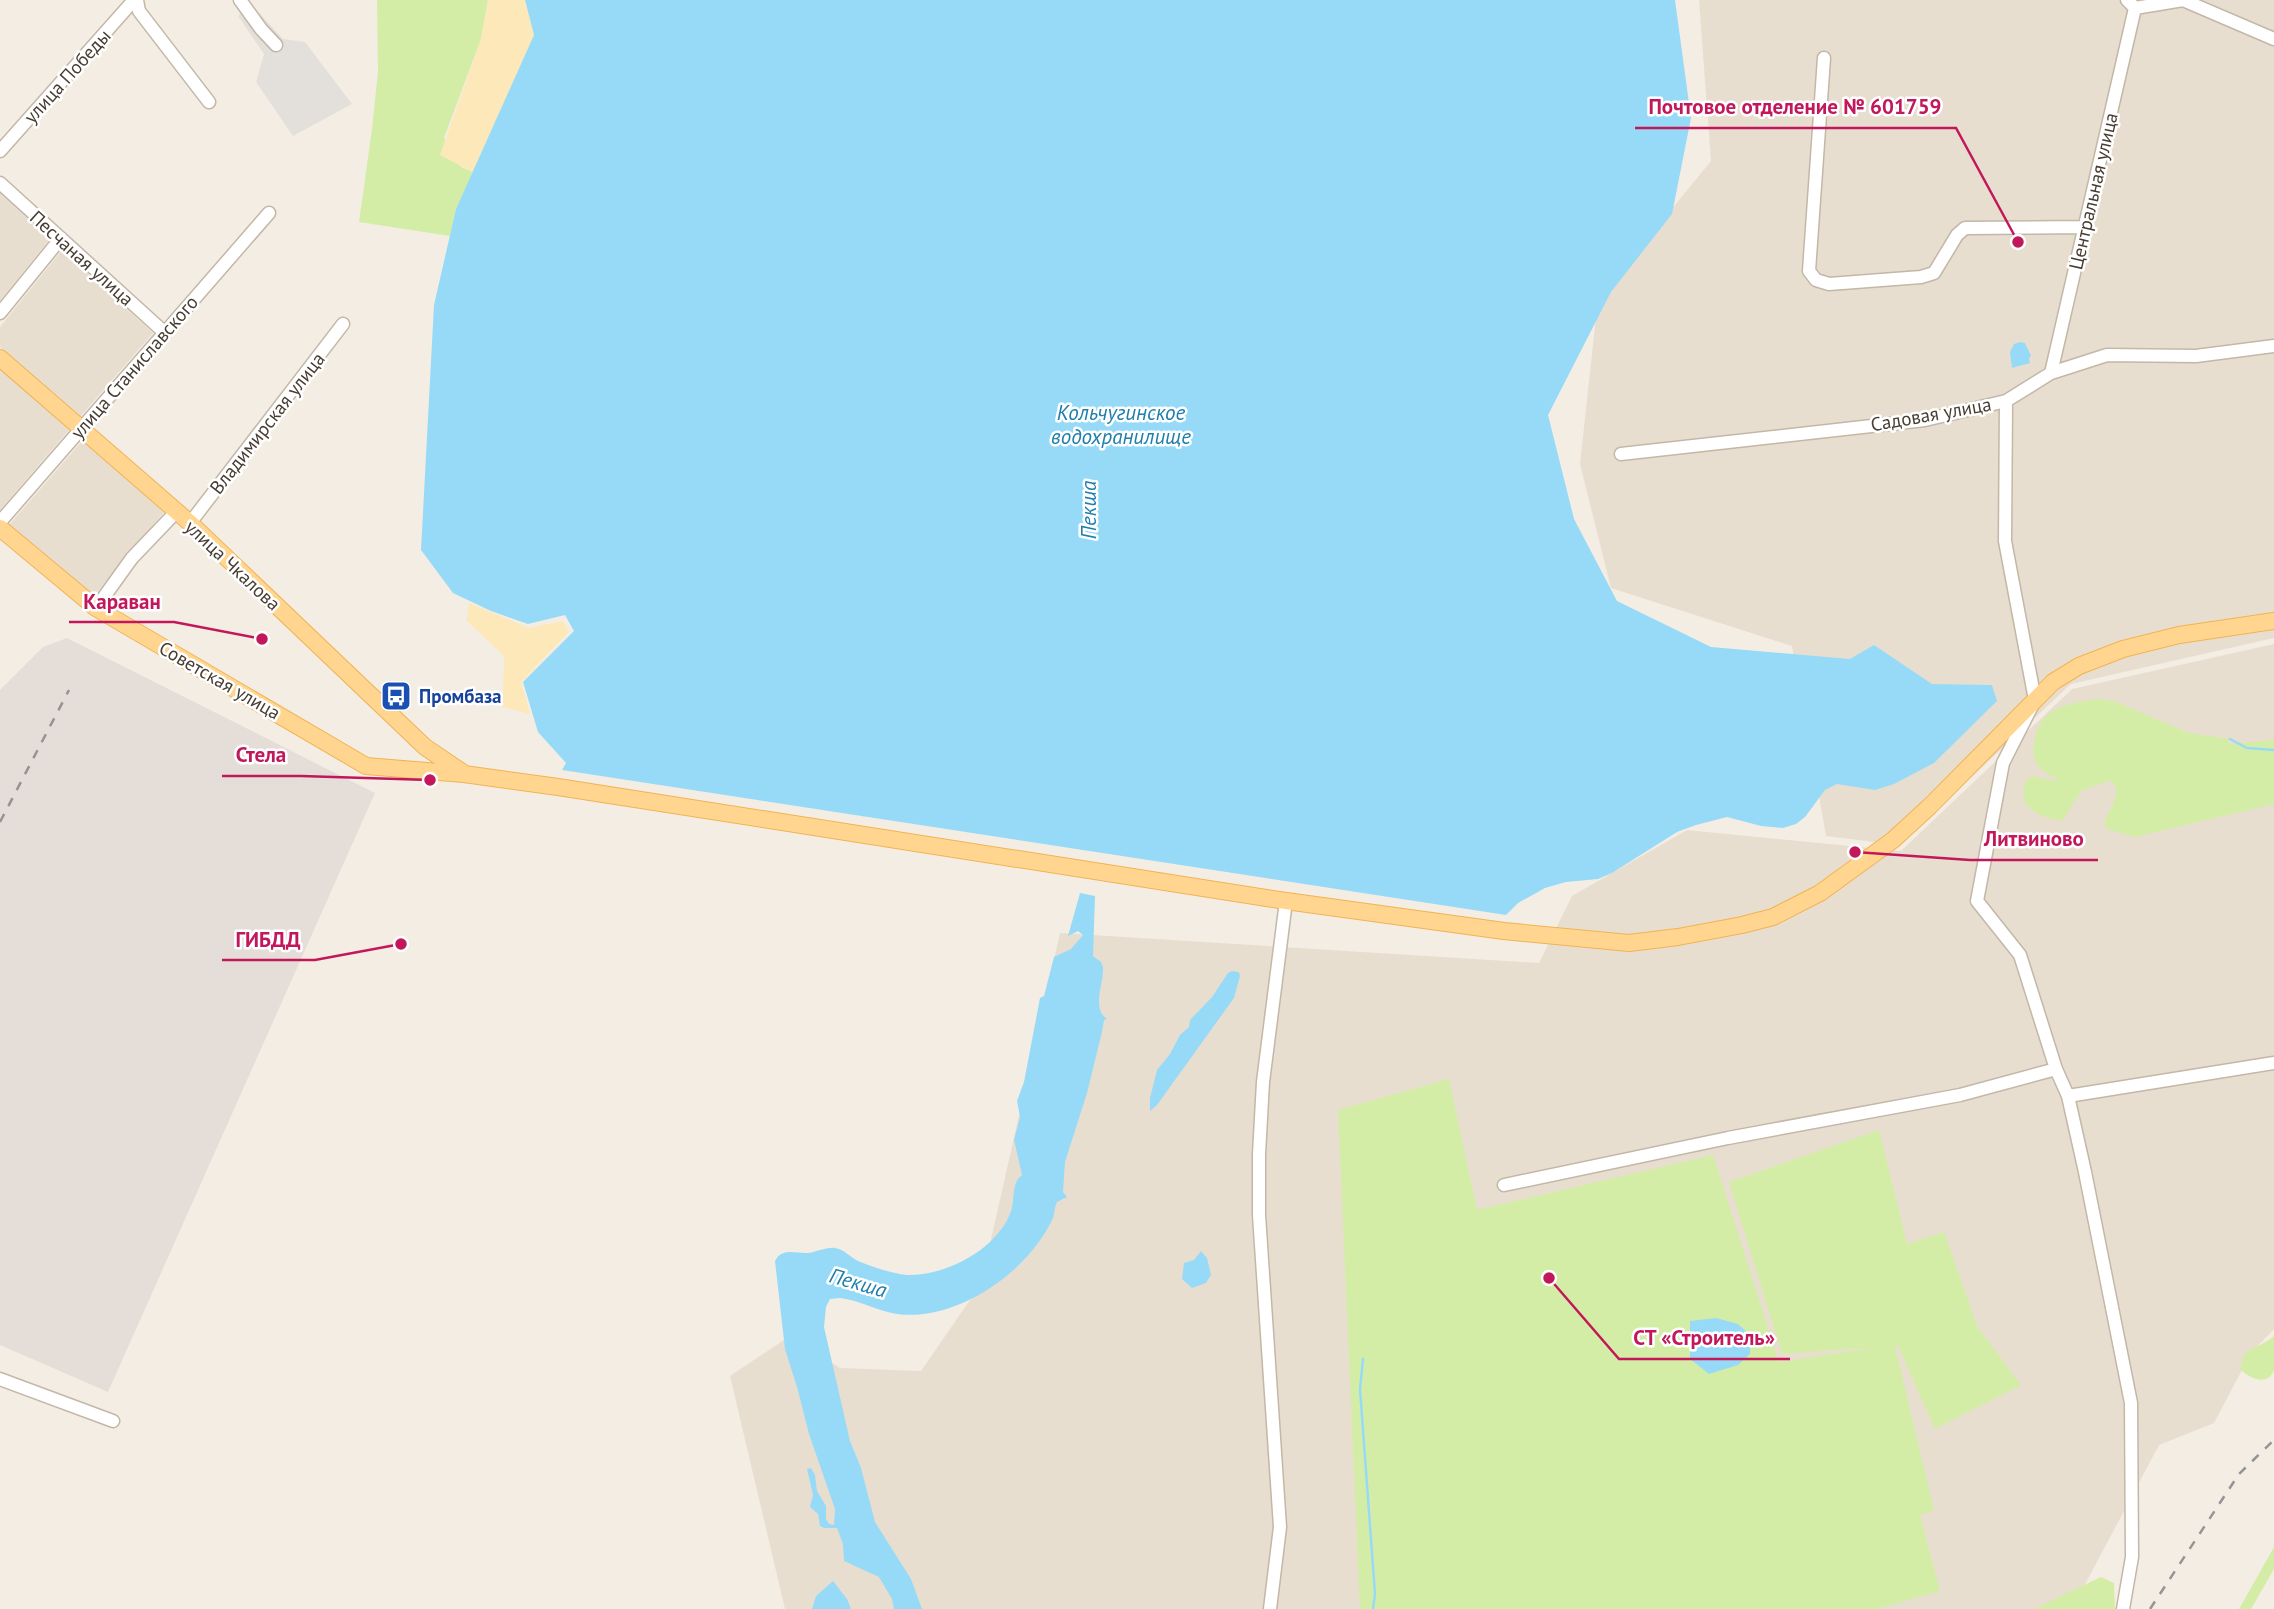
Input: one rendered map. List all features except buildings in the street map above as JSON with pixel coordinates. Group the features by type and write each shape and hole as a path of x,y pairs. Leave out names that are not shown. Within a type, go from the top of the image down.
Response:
{"main road":[{"name":"улица Чкалова","path":"0,358 190,523 425,747 464,774"},
{"name":"Советская улица","path":"0,528 96,608 366,766 464,774 1286,901 1504,931 1629,943 1711,932 1773,916 1820,893 1893,840 2035,700 2066,673 2123,649 2179,635 2274,621"}],"street":[{"path":"136,0 139,11 209,102"},
{"name":"улица Победы","path":"0,151 136,0"},
{"path":"240,0 276,45"},
{"path":"2131,4 2183,0 2274,39"},
{"name":"Центральная улица","path":"2051,373 2085,227 2131,4"},
{"path":"1824,58 1809,271 1816,280 1829,284 1921,277 1934,273 1957,235 1965,228 2085,227"},
{"name":"Песчаная улица","path":"0,183 164,332"},
{"name":"улица Станиславского","path":"0,522 269,212"},
{"path":"0,313 61,238"},
{"name":"Владимирская улица","path":"190,523 343,324"},
{"name":"Садовая улица","path":"1621,454 1926,420 2006,401 2051,373 2107,355 2196,356 2274,346"},
{"path":"2006,401 2005,541 2035,700 2003,764 1977,901 2020,955 2056,1069 2068,1096 2085,1172 2131,1403 2132,1557 2123,1609"},
{"path":"96,608 132,558 176,512"},
{"path":"1270,1609 1280,1527 1259,1215 1259,1154 1263,1082 1286,901"},
{"path":"2068,1096 2274,1063"},
{"path":"1504,1185 1960,1095 2056,1069"},
{"path":"0,1379 113,1421"}],"shaded area":[{"path":"1699,0 2274,0 2274,638 2071,684 1899,845 1826,836 1792,646 1611,588 1580,464 1598,299 1711,161"},
{"path":"251,4 283,39 305,42 352,104 293,136 256,82 264,54 238,16"},
{"path":"0,194 50,239 0,300"},
{"path":"62,250 153,333 80,417 0,347 0,327"},
{"path":"0,369 69,430 0,510"},
{"path":"82,441 164,512 94,596 9,525"},
{"path":"67,638 375,793 108,1392 0,1345 0,690 43,647"},
{"path":"2274,644 2274,1329 2251,1353 2214,1423 2159,1445 2072,1609 785,1609 730,1376 790,1336 840,1368 921,1371 981,1284 1060,933 1539,963 1572,896 1687,830 1901,851 2072,689"}],"green space":[{"path":"377,0 488,0 481,39 444,138 461,167 473,172 456,209 450,236 359,222 378,72"},
{"path":"2097,699 2114,701 2189,733 2230,739 2227,744 2274,740 2274,804 2135,837 2107,829 2104,822 2116,795 2111,780 2081,791 2063,820 2047,818 2035,812 2024,800 2024,783 2031,776 2061,782 2039,767 2035,761 2035,738 2041,723 2050,713 2061,707"},
{"path":"1449,1079 1477,1210 1713,1155 1779,1362 1878,1347 1782,1354 1729,1182 1879,1130 1907,1244 1944,1232 1977,1326 2021,1385 1935,1429 1898,1346 1895,1346 1934,1510 1920,1515 1940,1591 1877,1609 1360,1609 1338,1110"},
{"path":"2274,1336 2274,1370 2271,1375 2263,1380 2249,1376 2241,1370 2247,1352"},
{"path":"2274,1547 2274,1569 2251,1609 2239,1609"},
{"path":"2101,1577 2114,1583 2115,1609 2034,1609"}],"sand":[{"path":"488,0 525,0 534,35 473,172 440,155 481,39"},
{"path":"469,603 529,628 563,621 569,632 521,682 530,714 503,707 504,656 467,621"}],"water":[{"name":"Кольчугинское водохранилище","path":"525,0 1675,0 1691,118 1672,214 1611,292 1548,415 1574,519 1617,601 1711,647 1850,659 1874,645 1932,684 1992,685 1997,701 1934,763 1894,784 1875,790 1837,784 1825,790 1805,817 1796,824 1783,828 1761,826 1727,817 1696,825 1677,832 1598,879 1566,882 1545,888 1518,903 1506,915 562,770 566,763 538,732 523,682 574,631 565,615 528,624 491,611 453,593 421,550 434,305 456,209 534,35"},
{"path":"2025,343 2031,356 2030,363 2012,368 2010,352 2014,344"},
{"name":"Пекша","path":"1080,893 1095,896 1093,956 1103,967 1099,1002 1102,1014 1107,1019 1104,1020 1087,1093 1065,1162 1063,1192 1067,1197 1057,1202 1051,1222 1025,1259 1007,1276 965,1302 920,1314 890,1313 840,1298 830,1299 826,1307 824,1327 850,1441 861,1468 875,1522 911,1579 922,1609 894,1609 892,1599 879,1577 844,1561 843,1544 837,1528 820,1526 818,1514 810,1507 813,1495 807,1469 811,1468 815,1475 817,1491 826,1506 826,1519 829,1524 834,1525 835,1509 809,1434 785,1349 775,1261 782,1254 790,1252 808,1253 835,1248 858,1261 883,1270 904,1275 924,1274 939,1271 968,1258 993,1239 1003,1227 1012,1209 1016,1183 1022,1175 1014,1140 1020,1117 1017,1101 1024,1082 1040,998 1044,996 1054,957 1071,949 1083,935 1078,931 1068,936"},
{"path":"1232,971 1239,972 1240,976 1234,998 1150,1111 1150,1098 1157,1070 1180,1035 1189,1027 1190,1020"},
{"path":"1201,1251 1207,1258 1211,1275 1206,1283 1192,1288 1182,1279 1184,1263 1194,1260"},
{"path":"1716,1318 1738,1324 1751,1336 1750,1354 1738,1365 1709,1374 1690,1359 1690,1321"},
{"path":"833,1581 851,1609 812,1609 816,1596"}],"waterway":[{"path":"2230,739 2247,748 2274,750"},
{"path":"1363,1359 1360,1389 1375,1594 1373,1609"}],"railway":[{"path":"0,822 69,690"},
{"path":"2150,1609 2239,1474 2274,1440"}],"place":[{"name":"Почтовое отделение № 601759","path":"2018,242"},
{"name":"Караван","path":"262,639"},
{"name":"Промбаза","path":"396,696"},
{"name":"Стела","path":"430,780"},
{"name":"Литвиново","path":"1855,852"},
{"name":"ГИБДД","path":"401,944"},
{"name":"СТ «Строитель»","path":"1549,1278"}]}
